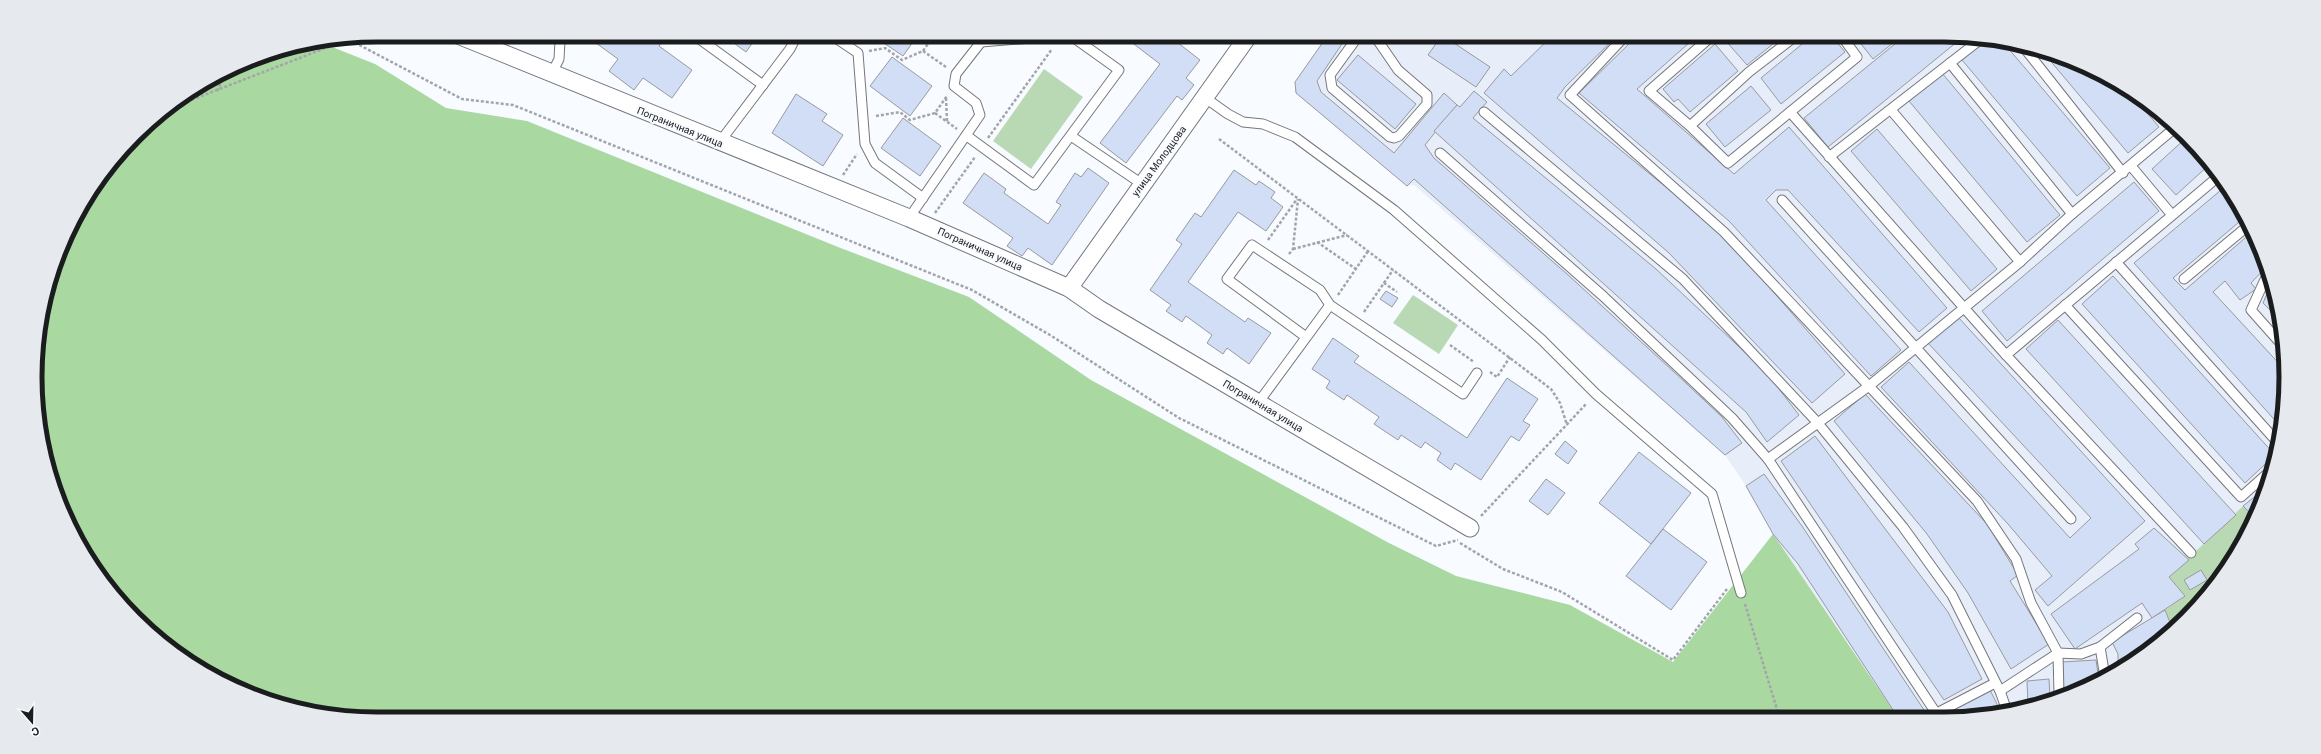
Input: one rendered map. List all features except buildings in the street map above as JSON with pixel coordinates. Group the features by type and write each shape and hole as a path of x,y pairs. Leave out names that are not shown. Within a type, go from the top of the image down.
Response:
{"street":[{"name":"Пограничная улица","path":"478,42 551,75 909,218 1069,288 1099,308 1470,528"},
{"name":"улица Молодцова","path":"1069,288 1244,42"}],"lane":[{"path":"551,75 559,59 560,42"},
{"path":"704,42 763,85"},
{"path":"719,143 790,49 794,42"},
{"path":"842,42 858,53 865,144 875,163 923,198"},
{"path":"909,218 967,136 980,115 976,103 954,86 956,74 976,42"},
{"path":"967,136 1034,185 1119,70 1080,42"},
{"path":"1354,42 1330,75 1329,82 1332,88 1390,137 1394,138 1399,136 1427,104 1428,99 1427,95 1398,70 1379,42"},
{"path":"1619,42 1570,95 1724,232 1977,501 2016,559 2031,602 2058,653 2059,691"},
{"path":"1704,42 1649,91 1690,126 1728,163 1857,57 1846,42"},
{"path":"1690,126 1749,72 1788,42"},
{"path":"1829,157 1975,44"},
{"path":"2028,52 2123,173"},
{"path":"1950,63 2072,214"},
{"path":"1204,98 1243,122 1263,124 1295,137 1394,210 1542,340 1596,394 1712,494 1741,593"},
{"path":"1890,110 2020,262"},
{"path":"1484,112 1682,280 1817,422 1903,527 1952,594 1997,687 2004,707"},
{"path":"1790,112 1963,308 2191,553"},
{"path":"1768,459 1868,386 2020,262 2072,214 2131,166 2169,129"},
{"path":"1071,136 1142,184"},
{"path":"1440,153 1603,296 1732,418 1768,459 1935,712"},
{"path":"2131,166 2172,215"},
{"path":"2006,355 2215,180"},
{"path":"1782,200 2071,519"},
{"path":"2184,279 2244,229"},
{"path":"1306,337 1227,279 1252,245 1320,290 1330,305 1463,394 1477,373"},
{"path":"2116,262 2274,438"},
{"path":"2265,280 2251,310 2277,339"},
{"path":"1258,403 1330,305"},
{"path":"2065,305 2241,497 2264,477"},
{"path":"1943,712 1997,687 2058,653 2081,654 2100,647 2137,618"},
{"path":"2100,647 2104,671"}],"path":[{"path":"858,53 885,48 902,60 923,51 929,42"},
{"path":"926,226 1057,42"},
{"path":"355,43 462,99 513,105 972,290 1050,335 1179,418 1436,546 1456,541 1470,528 1596,394"},
{"path":"186,102 217,91 331,45"},
{"path":"923,51 956,74"},
{"path":"217,91 222,81"},
{"path":"863,118 900,112 910,120 935,113 954,86"},
{"path":"946,98 947,121"},
{"path":"935,113 967,136"},
{"path":"1219,139 1551,389 1560,403 1567,425"},
{"path":"834,188 865,144"},
{"path":"1298,198 1293,249 1347,235"},
{"path":"1261,251 1298,198"},
{"path":"1317,242 1356,269"},
{"path":"1330,305 1368,251"},
{"path":"1356,323 1393,270"},
{"path":"1384,283 1397,292"},
{"path":"1497,377 1510,357"},
{"path":"1456,541 1503,569 1562,592 1672,660 1737,576"},
{"path":"1741,593 1778,712"}],"shaded area":[{"path":"1323,42 1944,42 2009,48 2031,53 2072,68 2112,87 2130,98 2165,125 2181,140 2210,173 2223,191 2253,249 2268,290 2273,312 2279,377 2273,442 2268,464 2253,505 2250,513 2243,506 2169,578 2185,596 2165,610 2171,624 2148,643 2112,667 2052,694 2009,706 1966,711 1894,712 1773,534 1746,486 1725,455 1414,185 1407,186 1296,93 1295,82"}],"green space":[{"path":"329,46 375,64 446,108 527,121 838,247 969,297 1091,380 1389,543 1456,576 1570,605 1673,662 1773,534 1894,712 377,712 333,709 290,701 269,694 209,667 191,656 156,629 125,598 111,581 98,563 77,525 53,464 48,442 43,399 42,377 45,333 53,290 77,229 98,191 125,156 140,140 173,111 209,87 269,60 290,53"},
{"path":"1044,69 1083,97 1031,169 993,141"},
{"path":"1413,295 1458,325 1439,354 1393,323"},
{"path":"2243,506 2250,513 2223,563 2196,598 2171,624 2165,610 2185,596 2169,577"}]}
